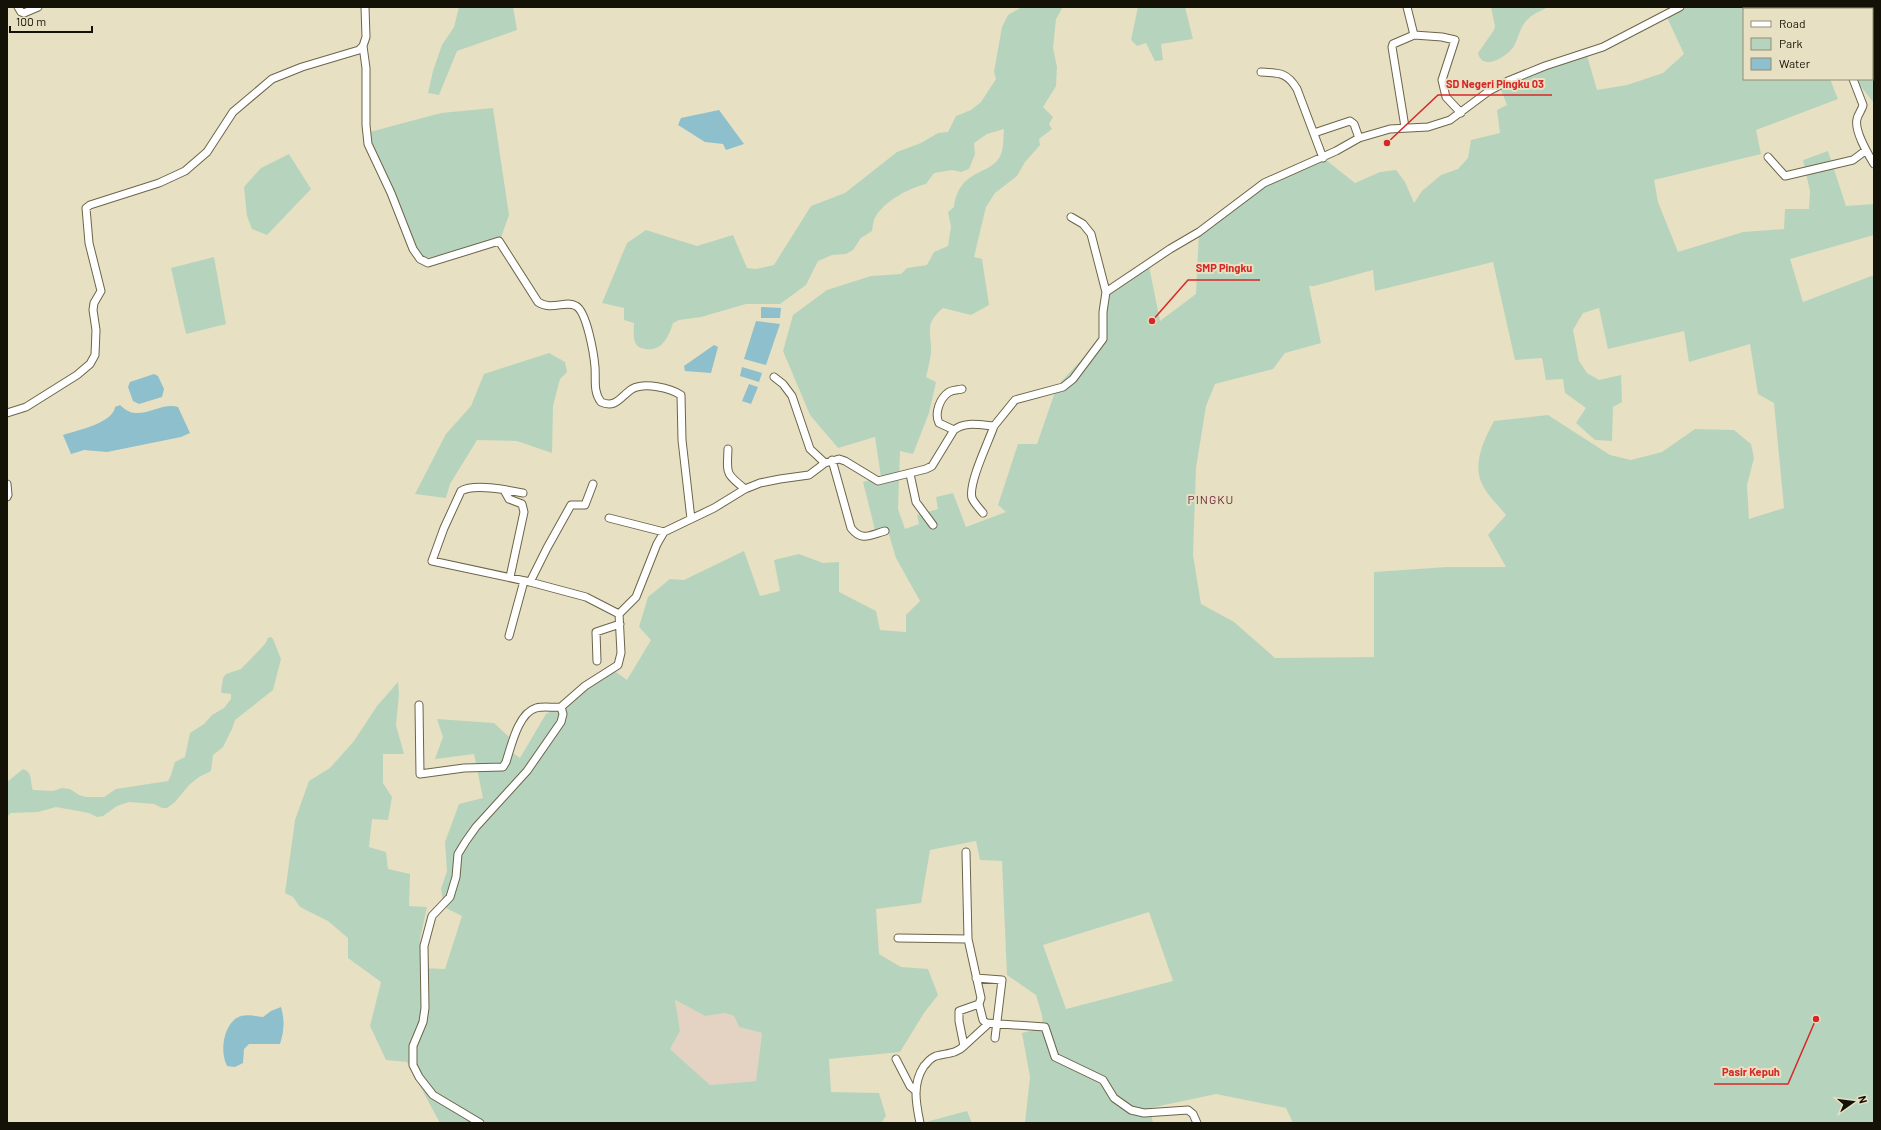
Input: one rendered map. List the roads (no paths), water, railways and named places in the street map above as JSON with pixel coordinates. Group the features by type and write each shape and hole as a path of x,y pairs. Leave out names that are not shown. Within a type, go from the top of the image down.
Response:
{"street":[{"path":"18,7 21,12 24,13 38,7"},
{"path":"365,7 366,37 363,46 366,68 366,125 368,144 391,193 413,249 420,259 428,263 499,241 538,302 546,306 574,305 580,309 594,352 596,392 601,402 607,405 612,404 632,389 640,387 670,390 681,394 683,447 692,519"},
{"path":"1407,7 1414,35"},
{"path":"1106,292 1164,253 1200,232 1264,183 1323,158 1359,138 1390,129 1405,127 1428,127 1443,123 1461,113 1489,91 1508,81 1545,66 1603,47 1680,7"},
{"path":"1405,127 1392,47 1393,44 1414,35 1442,37 1455,40 1442,80 1446,97 1461,113"},
{"path":"7,413 26,407 77,375 90,364 95,355 96,330 93,310 94,303 101,291 89,243 86,208 90,205 159,183 185,171 207,152 233,112 272,79 302,67 359,50 363,46"},
{"path":"1261,72 1279,73 1291,80 1297,89 1323,158"},
{"path":"1853,80 1862,99 1862,110 1856,124 1865,151 1874,164"},
{"path":"1314,133 1350,121 1354,124 1359,138"},
{"path":"1768,157 1786,176 1853,160 1865,151"},
{"path":"983,513 975,502 972,493 974,477 994,426 1015,400 1063,386 1073,379 1103,339 1103,312 1106,292 1091,234 1083,224 1071,217"},
{"path":"774,377 783,384 792,396 810,449 828,461 853,531 861,537 885,531"},
{"path":"954,430 939,423 937,414 940,404 947,393 962,389"},
{"path":"619,614 636,597 657,544 664,532 714,508 745,490 760,483 809,475 828,461 845,460 878,481 910,474 932,466 954,430 959,426 965,424 994,426"},
{"path":"728,449 728,471 731,478 745,490"},
{"path":"910,474 916,502 933,525"},
{"path":"7,484 7,497"},
{"path":"509,636 527,581 572,505 585,505 593,484"},
{"path":"523,493 504,490 470,488 461,491 444,528 432,561 510,577 586,597 619,614"},
{"path":"504,490 509,500 522,504 524,512 510,577"},
{"path":"609,518 664,532"},
{"path":"419,705 420,774 464,768 503,766 506,762 519,724 530,711 539,708 561,707 585,686 618,665 621,653 619,614"},
{"path":"597,661 596,632 620,624"},
{"path":"480,1123 433,1096 419,1077 413,1065 413,1046 423,1022 425,1008 424,946 432,916 450,897 456,877 458,854 476,826 532,765 561,722 563,714 561,707"},
{"path":"966,852 968,939 981,998 979,1004 984,1020 988,1024 996,1025 1045,1027 1055,1057 1103,1080 1114,1098 1131,1110 1144,1113 1188,1110 1193,1114 1196,1123"},
{"path":"898,938 968,939"},
{"path":"976,978 1002,980 995,1038"},
{"path":"964,1046 959,1011 979,1004"},
{"path":"920,1123 916,1091 917,1079 929,1060 935,1057 958,1052 988,1024"},
{"path":"896,1059 910,1086 916,1091"}],"water":[{"path":"719,110 744,144 726,150 723,144 705,142 678,125 681,118"},
{"path":"761,307 781,308 780,318 761,318"},
{"path":"756,321 780,324 766,365 744,359"},
{"path":"714,345 718,347 711,373 685,371 684,366"},
{"path":"742,367 762,373 759,382 740,376"},
{"path":"154,374 158,376 164,389 162,397 139,404 133,401 128,387 130,382"},
{"path":"749,384 758,387 751,404 742,401"},
{"path":"120,405 127,411 134,413 142,413 171,406 178,407 190,433 181,437 107,452 84,450 71,454 63,435 102,422 113,413 115,407"},
{"path":"281,1007 284,1026 280,1044 249,1044 244,1049 243,1063 235,1067 227,1066 223,1048 225,1035 231,1023 238,1017 242,1016 249,1015 263,1017 271,1011"}],"place":[{"name":"SD Negeri Pingku 03","path":"1387,143"},
{"name":"SMP Pingku","path":"1152,321"},
{"name":"Pasir Kepuh","path":"1816,1019"}],"district":[{"name":"PINGKU","path":"1211,500"}]}
